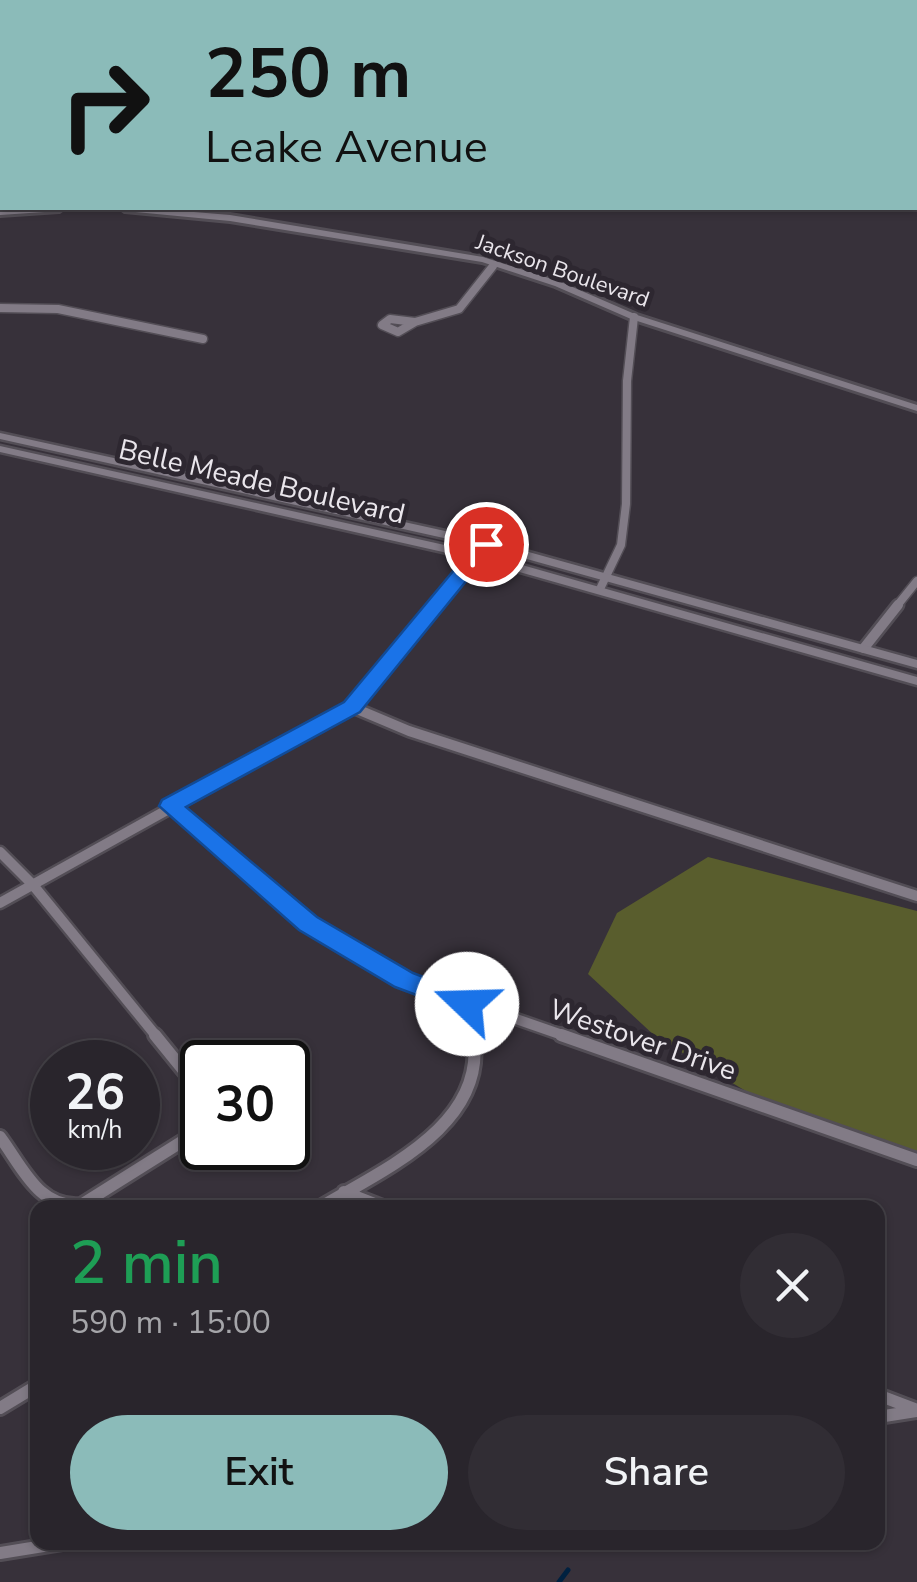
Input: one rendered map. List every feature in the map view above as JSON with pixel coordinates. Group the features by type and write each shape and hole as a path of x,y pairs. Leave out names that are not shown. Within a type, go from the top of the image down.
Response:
{"main road":[{"name":"Belle Meade Boulevard","path":"0,436 237,486 287,505 917,680"},
{"name":"Belle Meade Boulevard","path":"0,449 228,498 287,505 486,544 917,664"},
{"path":"228,498 237,486"},
{"path":"857,663 864,648"}],"street":[{"path":"0,212 30,210"},
{"name":"Jackson Boulevard","path":"174,210 222,212 495,264 558,284 634,316 917,408"},
{"path":"415,322 459,309 495,264"},
{"path":"0,308 58,309 203,339"},
{"path":"600,589 621,545 626,504 627,381 634,316"},
{"path":"0,903 352,707 486,544"},
{"path":"864,648 917,581"},
{"path":"352,707 409,731 917,896"},
{"name":"Westover Drive","path":"170,806 308,923 404,980 917,1160"},
{"path":"0,852 33,885 180,1065"},
{"path":"332,1200 446,1125 467,1098 476,1060 467,1004"},
{"path":"0,1137 49,1200"},
{"path":"89,1200 180,1142"},
{"path":"344,1192 364,1200"},
{"path":"0,1408 30,1390"},
{"path":"885,1399 917,1411"},
{"path":"885,1416 917,1411"},
{"path":"0,1553 30,1548"}],"green space":[{"path":"708,857 917,911 917,1161 789,1117 656,1037 588,974 617,913"}],"waterway":[{"path":"559,1582 568,1570"}],"route":[{"path":"467,1004 404,980 308,923 170,806 352,707 486,544"}]}
